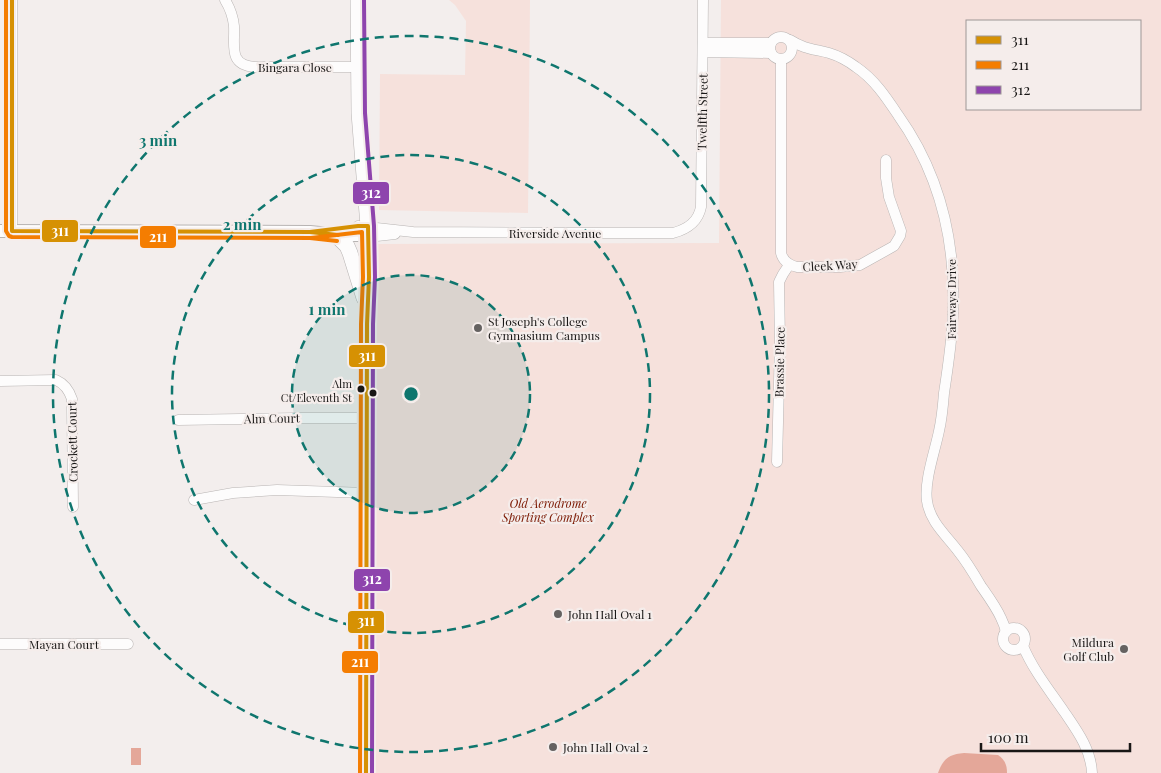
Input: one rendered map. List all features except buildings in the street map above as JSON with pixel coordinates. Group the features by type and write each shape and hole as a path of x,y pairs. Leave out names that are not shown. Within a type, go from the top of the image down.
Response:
{"main road":[{"path":"358,0 364,300 367,324"},
{"path":"363,231 369,277 367,324 366,773"},
{"path":"336,235 347,246 364,300"}],"street":[{"path":"6,231 12,0"},
{"name":"Bingara Close","path":"225,0 233,16 235,55 242,64 255,67 358,67"},
{"name":"Twelfth Street","path":"694,222 698,218 701,207 703,0"},
{"path":"786,57 793,48 790,40 780,36 776,37 771,48 774,56 786,57 806,48"},
{"name":"Fairways Drive","path":"790,40 806,48 838,57 855,66 872,80 908,129 923,156 936,186 950,244 954,314 940,428 928,481 926,499 932,518 966,562 1009,630"},
{"path":"703,48 771,48"},
{"name":"Cleek Way","path":"786,57 781,252 784,260 789,265 797,267 853,266 866,262 894,246 900,236 900,231 889,197 886,160"},
{"name":"Riverside Avenue","path":"6,231 668,233 682,231 694,222"},
{"name":"Riverside Avenue","path":"310,232 336,235 363,231"},
{"name":"Brassie Place","path":"777,462 780,343 779,282 789,265"},
{"name":"Crockett Court","path":"0,381 56,380 61,382 70,393 72,399 73,507"},
{"name":"Alm Court","path":"178,420 367,418"},
{"path":"194,500 233,493 277,490 366,493"},
{"path":"1009,630 1020,630 1023,632 1026,639 1020,648 1010,650 1005,645 1004,638 1009,630"},
{"name":"Mayan Court","path":"0,644 128,644"},
{"path":"1020,648 1083,741 1090,760 1092,773"}],"green space":[{"path":"449,0 530,0 528,213 379,210 380,74 465,75 466,21 455,5"},
{"name":"Old Aerodrome Sporting Complex","path":"721,0 1161,0 1161,773 375,773 376,244 719,243"}],"shaded area":[{"path":"131,748 141,748 141,765 131,765"},
{"path":"964,753 998,755 1005,763 1007,773 938,773 947,758"}],"transit line":[{"name":"211","path":"6,0 6,231 9,236 310,238 337,241"},
{"name":"311","path":"12,0 12,231 310,232 338,235"},
{"name":"312","path":"364,0 365,113 374,226 375,277 373,324 372,773"},
{"name":"311","path":"310,232 368,226 366,773"},
{"name":"211","path":"311,238 362,232 360,773"}],"place":[{"name":"St Joseph's College Gymnasium Campus","path":"478,328"},
{"name":"Alm Ct/Eleventh St","path":"361,389"},
{"name":"John Hall Oval 1","path":"558,614"},
{"name":"Mildura Golf Club","path":"1124,649"},
{"name":"John Hall Oval 2","path":"553,747"}]}
